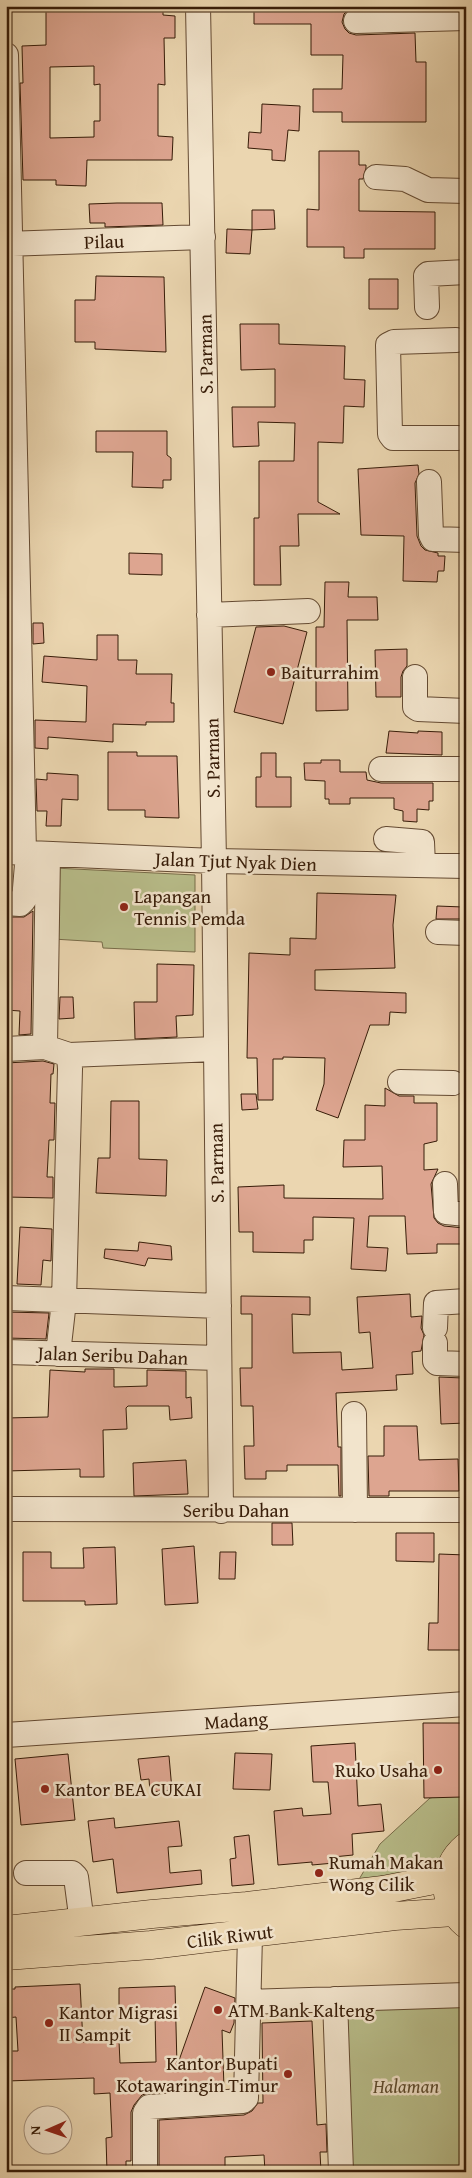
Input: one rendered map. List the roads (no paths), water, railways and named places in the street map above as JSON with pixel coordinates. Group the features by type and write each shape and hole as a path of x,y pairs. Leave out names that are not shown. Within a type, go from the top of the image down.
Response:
{"main road":[{"path":"460,1918 438,1878 466,1847"},
{"name":"Cilik Riwut","path":"6,1930 247,1906 398,1888 438,1878"},
{"name":"Cilik Riwut","path":"6,1956 250,1935 395,1916 460,1918"}],"street":[{"name":"S. Parman","path":"198,6 214,861 221,1511"},
{"path":"356,20 466,18"},
{"path":"6,55 12,571 26,853 45,1047"},
{"path":"376,177 404,179 428,190 466,191"},
{"name":"Pilau","path":"8,244 202,237"},
{"path":"427,307 426,276 428,274 466,272"},
{"path":"462,339 390,342 389,355 390,434 393,438 463,438"},
{"path":"429,482 430,535 433,539 466,540"},
{"path":"209,615 308,612"},
{"path":"415,677 416,706 418,709 466,711"},
{"path":"381,769 466,769"},
{"path":"386,839 422,842 423,865"},
{"path":"6,903 20,904 24,900 26,853"},
{"name":"Jalan Tjut Nyak Dien","path":"26,853 214,861 466,866"},
{"path":"438,932 466,933"},
{"path":"6,1049 45,1047 70,1055 215,1050"},
{"path":"58,1354 64,1300 70,1055"},
{"path":"400,1082 460,1083"},
{"path":"445,1184 446,1212 449,1214 466,1214"},
{"path":"6,1298 218,1306"},
{"path":"466,1301 436,1304 435,1336 435,1361 437,1363 466,1364"},
{"name":"Jalan Seribu Dahan","path":"6,1352 219,1358"},
{"path":"354,1414 355,1510"},
{"name":"Seribu Dahan","path":"6,1509 221,1511 466,1510"},
{"name":"Madang","path":"6,1735 466,1704"},
{"path":"26,1874 72,1873 76,1877 82,1923"},
{"path":"145,2172 145,2113 149,2107 243,2101 246,2098 250,1935 247,1906"},
{"path":"249,2002 466,1995"},
{"path":"335,2000 340,2172"}],"place":[{"name":"Baiturrahim","path":"271,672"},
{"name":"Lapangan Tennis Pemda","path":"124,907"},
{"name":"Ruko Usaha","path":"438,1770"},
{"name":"Kantor BEA CUKAI","path":"45,1789"},
{"name":"Rumah Makan Wong Cilik","path":"319,1873"},
{"name":"ATM Bank Kalteng","path":"218,2010"},
{"name":"Kantor Migrasi II Sampit","path":"49,2023"},
{"name":"Kantor Bupati Kotawaringin Timur","path":"288,2074"}],"park label":[{"name":"Halaman","path":"406,2086"}]}
